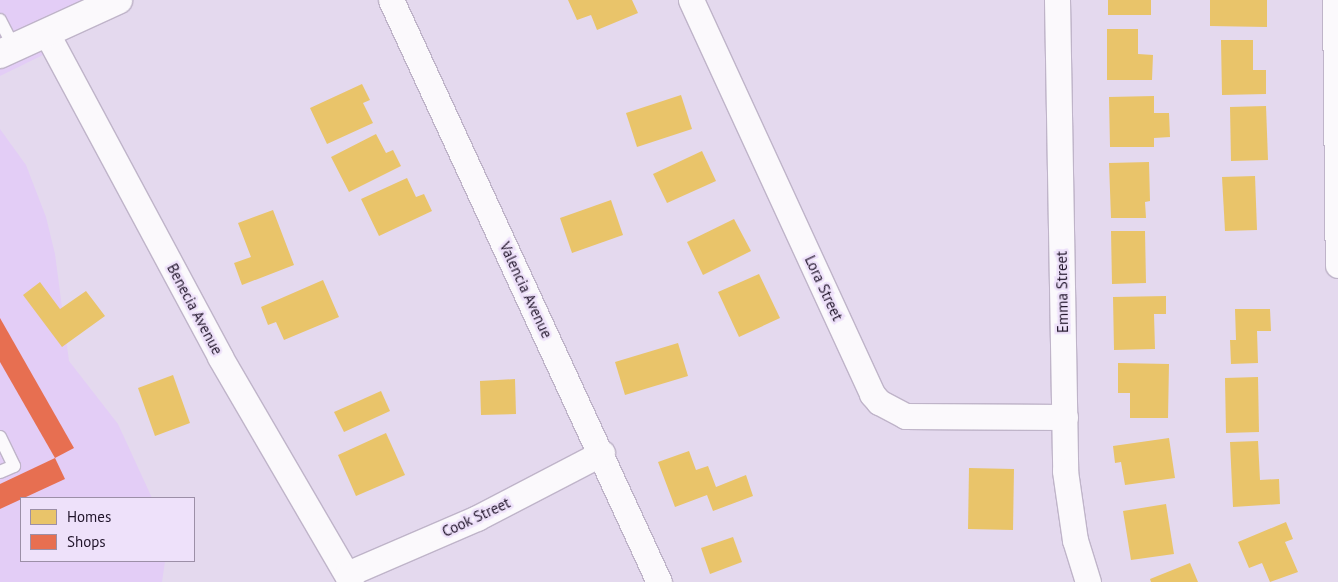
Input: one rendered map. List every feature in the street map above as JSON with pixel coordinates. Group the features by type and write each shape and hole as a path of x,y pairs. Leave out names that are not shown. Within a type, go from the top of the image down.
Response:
{"street":[{"path":"7,51 118,0"},
{"name":"Valencia Avenue","path":"391,0 602,453 659,582"},
{"name":"Lora Street","path":"691,0 872,394 879,402 905,416 1065,417"},
{"name":"Emma Street","path":"1057,0 1065,471 1075,540 1088,582"},
{"path":"1335,0 1338,265"},
{"name":"Benecia Avenue","path":"46,32 220,357 349,578"},
{"name":"Cook Street","path":"349,578 477,518 602,453"}],"lane":[{"path":"0,20 7,51"},
{"path":"0,438 14,466 0,472"}],"shaded area":[{"path":"0,0 85,0 50,14 0,40"},
{"path":"42,48 45,54 0,76 0,68"},
{"path":"0,129 26,165 46,217 55,254 69,361 118,424 152,497 20,497 20,562 165,562 162,582 0,582"}],"building: Homes":[{"path":"568,0 632,0 638,13 597,30 591,15 577,20"},
{"path":"1108,0 1151,0 1151,15 1108,15"},
{"path":"1210,0 1267,0 1267,27 1210,26"},
{"path":"1107,29 1138,29 1138,54 1153,55 1152,80 1107,80"},
{"path":"1221,40 1253,40 1253,70 1266,70 1266,94 1222,95"},
{"path":"362,84 370,100 363,103 373,123 327,144 310,108"},
{"path":"681,95 692,129 637,147 626,113"},
{"path":"1154,96 1154,113 1169,113 1170,137 1154,138 1154,147 1110,147 1109,97"},
{"path":"1266,106 1268,160 1231,161 1230,107"},
{"path":"376,134 386,153 393,150 401,166 349,192 331,157"},
{"path":"702,151 716,181 667,203 653,174"},
{"path":"1149,162 1150,201 1145,202 1146,218 1111,218 1109,163"},
{"path":"1255,176 1257,230 1225,231 1222,177"},
{"path":"407,178 416,197 424,194 432,211 379,236 361,199"},
{"path":"611,200 623,235 572,253 560,218"},
{"path":"273,210 294,265 242,285 234,263 251,257 238,223"},
{"path":"734,219 751,251 703,275 687,242"},
{"path":"1111,231 1145,231 1146,283 1112,284"},
{"path":"759,274 780,318 739,337 718,292"},
{"path":"323,280 339,317 284,340 276,322 268,325 261,307"},
{"path":"40,282 60,309 86,291 105,316 62,347 23,295"},
{"path":"1166,296 1166,314 1154,314 1155,349 1114,350 1113,297"},
{"path":"1235,309 1270,309 1271,331 1257,331 1258,363 1231,364 1230,340 1236,340"},
{"path":"678,343 688,376 625,395 615,362"},
{"path":"1118,363 1169,364 1168,418 1130,418 1130,393 1118,393"},
{"path":"173,375 190,423 155,436 138,388"},
{"path":"1258,377 1259,432 1226,433 1225,378"},
{"path":"515,379 516,414 481,415 480,381"},
{"path":"381,391 390,411 344,432 334,412"},
{"path":"386,433 405,475 356,496 338,455"},
{"path":"1169,438 1175,478 1125,485 1121,462 1115,463 1113,446"},
{"path":"1258,441 1260,480 1279,479 1280,504 1233,507 1230,442"},
{"path":"689,451 696,470 708,466 716,487 746,475 753,496 713,511 707,495 675,507 658,462"},
{"path":"969,468 1014,469 1013,530 968,529"},
{"path":"1166,504 1174,554 1131,560 1123,511"},
{"path":"1286,522 1293,539 1285,542 1298,572 1270,582 1262,563 1249,568 1238,542"},
{"path":"733,537 742,562 710,574 701,548"},
{"path":"1190,563 1198,582 1151,582 1150,579"}],"building: Shops":[{"path":"0,318 74,448 55,458 0,362"},
{"path":"55,458 65,479 26,497 20,497 20,500 0,509 0,484"}]}
